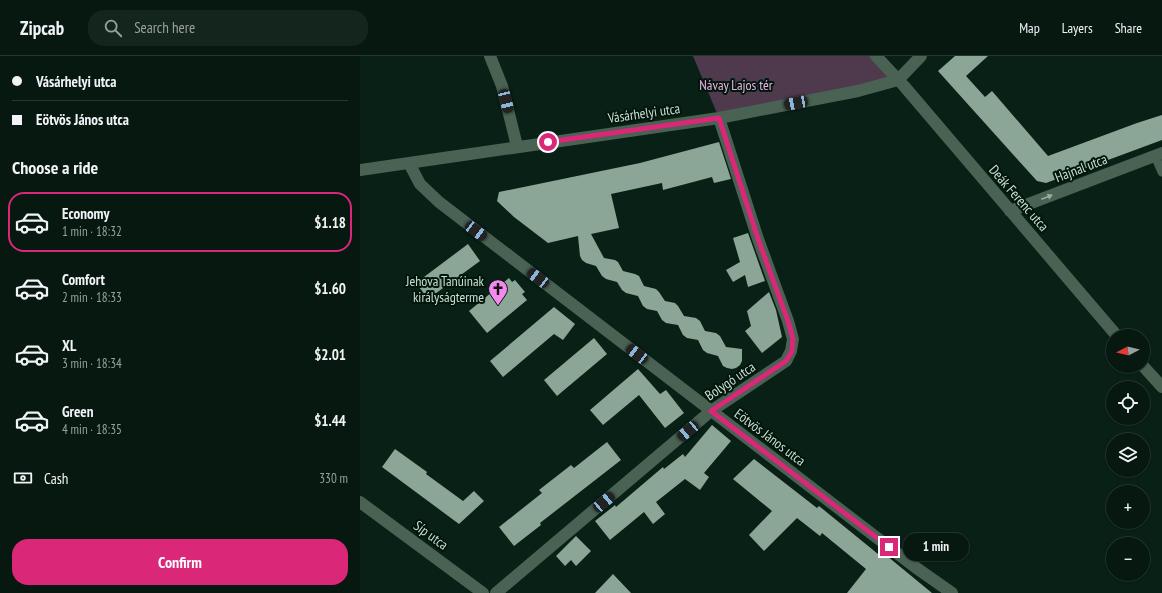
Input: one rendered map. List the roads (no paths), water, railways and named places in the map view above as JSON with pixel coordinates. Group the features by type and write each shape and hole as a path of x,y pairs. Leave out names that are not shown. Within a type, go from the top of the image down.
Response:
{"street":[{"path":"490,56 502,86 517,146"},
{"path":"876,56 898,80 921,56"},
{"name":"Vásárhelyi utca","path":"360,170 517,146 719,118 858,91 898,80"},
{"name":"Deák Ferenc utca","path":"898,80 1111,329"},
{"name":"Bolygó utca","path":"496,593 711,411 786,361 792,351 793,339 788,321 758,239 719,118"},
{"name":"Hajnal utca","path":"1010,211 1158,155"},
{"name":"Eötvös János utca","path":"408,162 420,184 439,202 914,567 952,593"},
{"path":"1149,373 1162,387"},
{"name":"Síp utca","path":"360,502 483,593"}],"lane":[{"path":"1158,155 1162,172"}],"place":[{"name":"Jehova Tanúinak királyságterme","path":"498,306"}],"park label":[{"name":"Návay Lajos tér","path":"736,85"}]}
